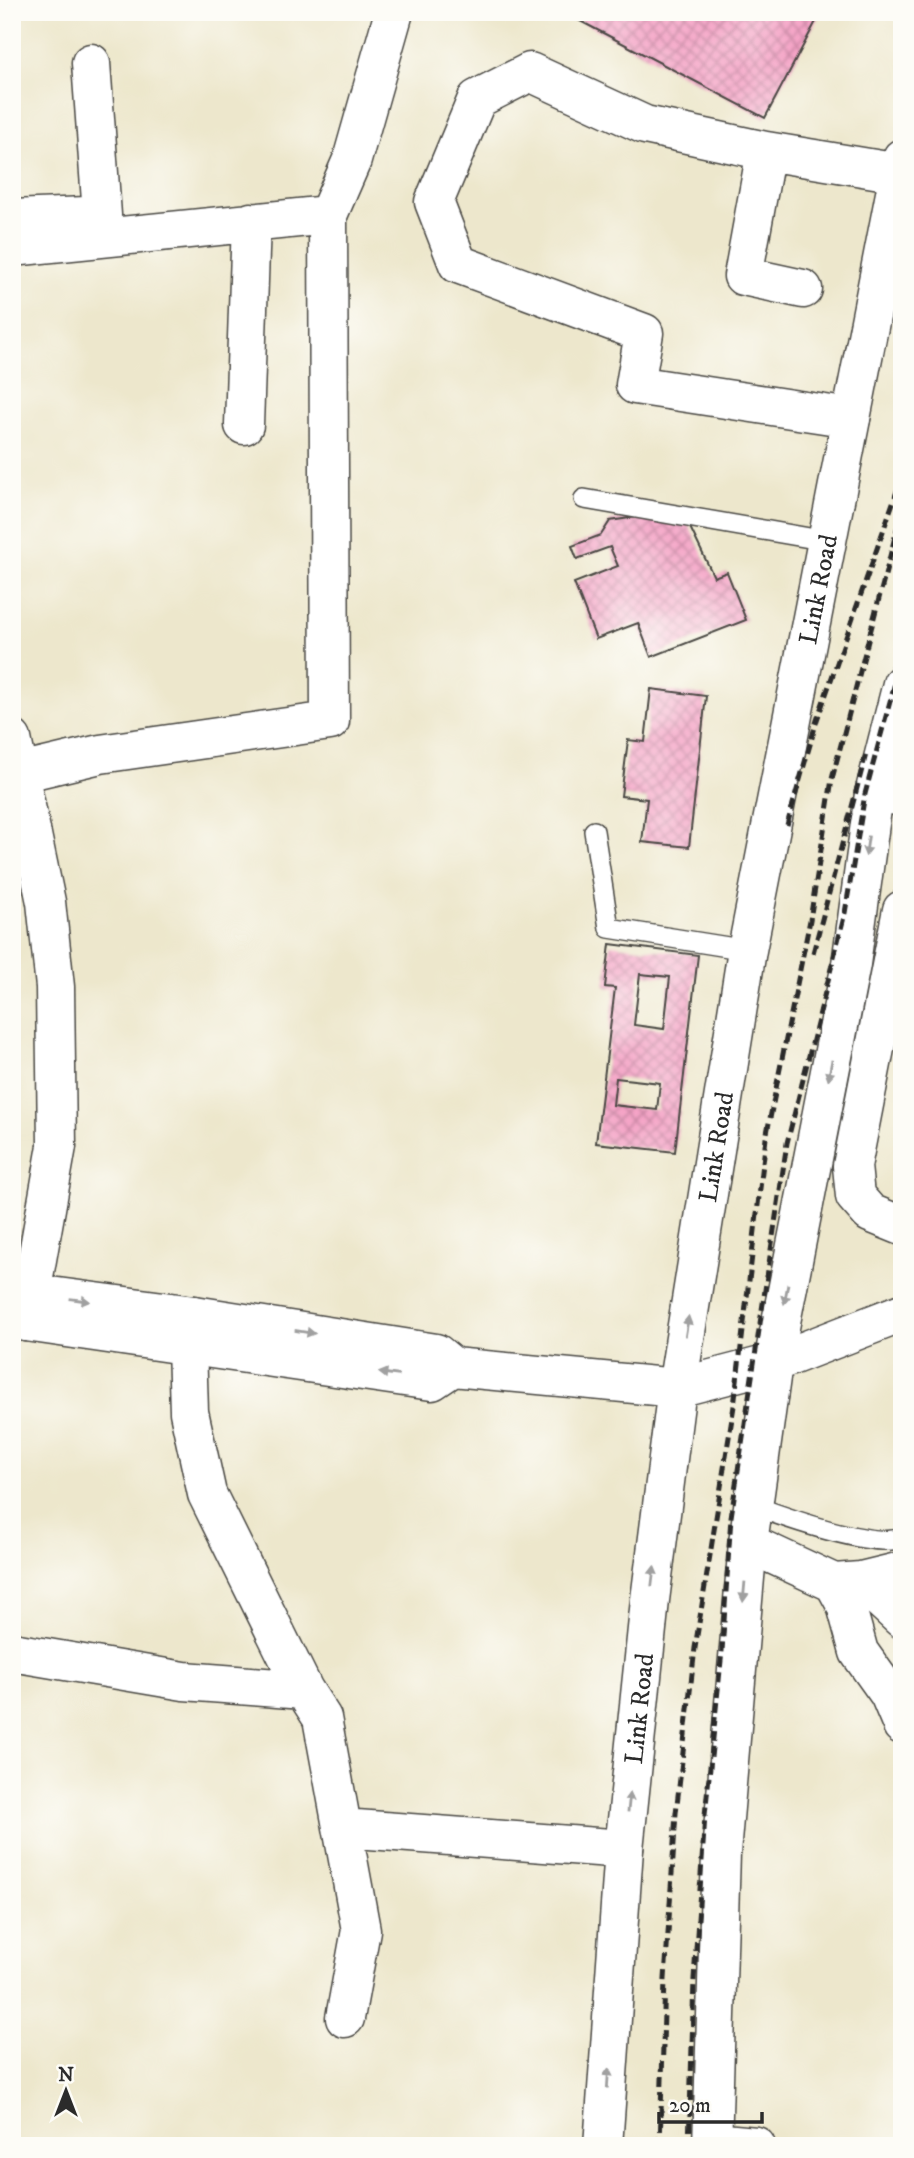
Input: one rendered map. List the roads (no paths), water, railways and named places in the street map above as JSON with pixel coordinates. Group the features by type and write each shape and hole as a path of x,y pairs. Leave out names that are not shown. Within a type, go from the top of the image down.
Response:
{"street":[{"path":"394,12 352,160 328,215 330,721 100,754 15,763 47,902 55,987 57,1146 20,1306 191,1330 436,1353 453,1367 677,1388 772,1363 902,1313"},
{"path":"91,63 115,225"},
{"path":"850,418 635,385 644,333 458,264 434,202 477,99 530,72 645,125 766,151 900,166"},
{"path":"766,151 743,276 803,289"},
{"name":"Link Road","path":"603,2146 624,1849 650,1600 677,1388 747,950 900,166"},
{"path":"12,219 115,225 251,222 328,215"},
{"path":"244,425 251,222"},
{"path":"12,247 115,225"},
{"path":"756,2146 712,2144 721,1853 751,1524 772,1363 850,964 888,795 902,684"},
{"path":"902,911 852,1166 855,1196 870,1213 902,1226"},
{"path":"191,1330 189,1412 207,1494 304,1690 322,1718 361,1930 345,2018"},
{"path":"751,1524 848,1582 902,1619"},
{"path":"848,1582 902,1572"},
{"path":"848,1582 846,1605 859,1652 889,1694 902,1725"},
{"path":"12,1652 184,1681 304,1690"},
{"path":"343,1828 624,1849"}],"lane":[{"path":"584,499 827,541"},
{"path":"594,831 609,928 747,950"},
{"path":"751,1524 799,1523 870,1539 902,1538"}],"railway":[{"path":"787,825 817,720 902,477"},
{"path":"660,2146 665,1979 676,1813 695,1648 734,1406 766,1138 810,920 832,779 902,510"},
{"path":"892,667 902,633"},
{"path":"689,2146 694,1979 705,1815 722,1651 731,1517 787,1143 845,913 865,794 902,657"},
{"path":"813,953 866,754"}]}
